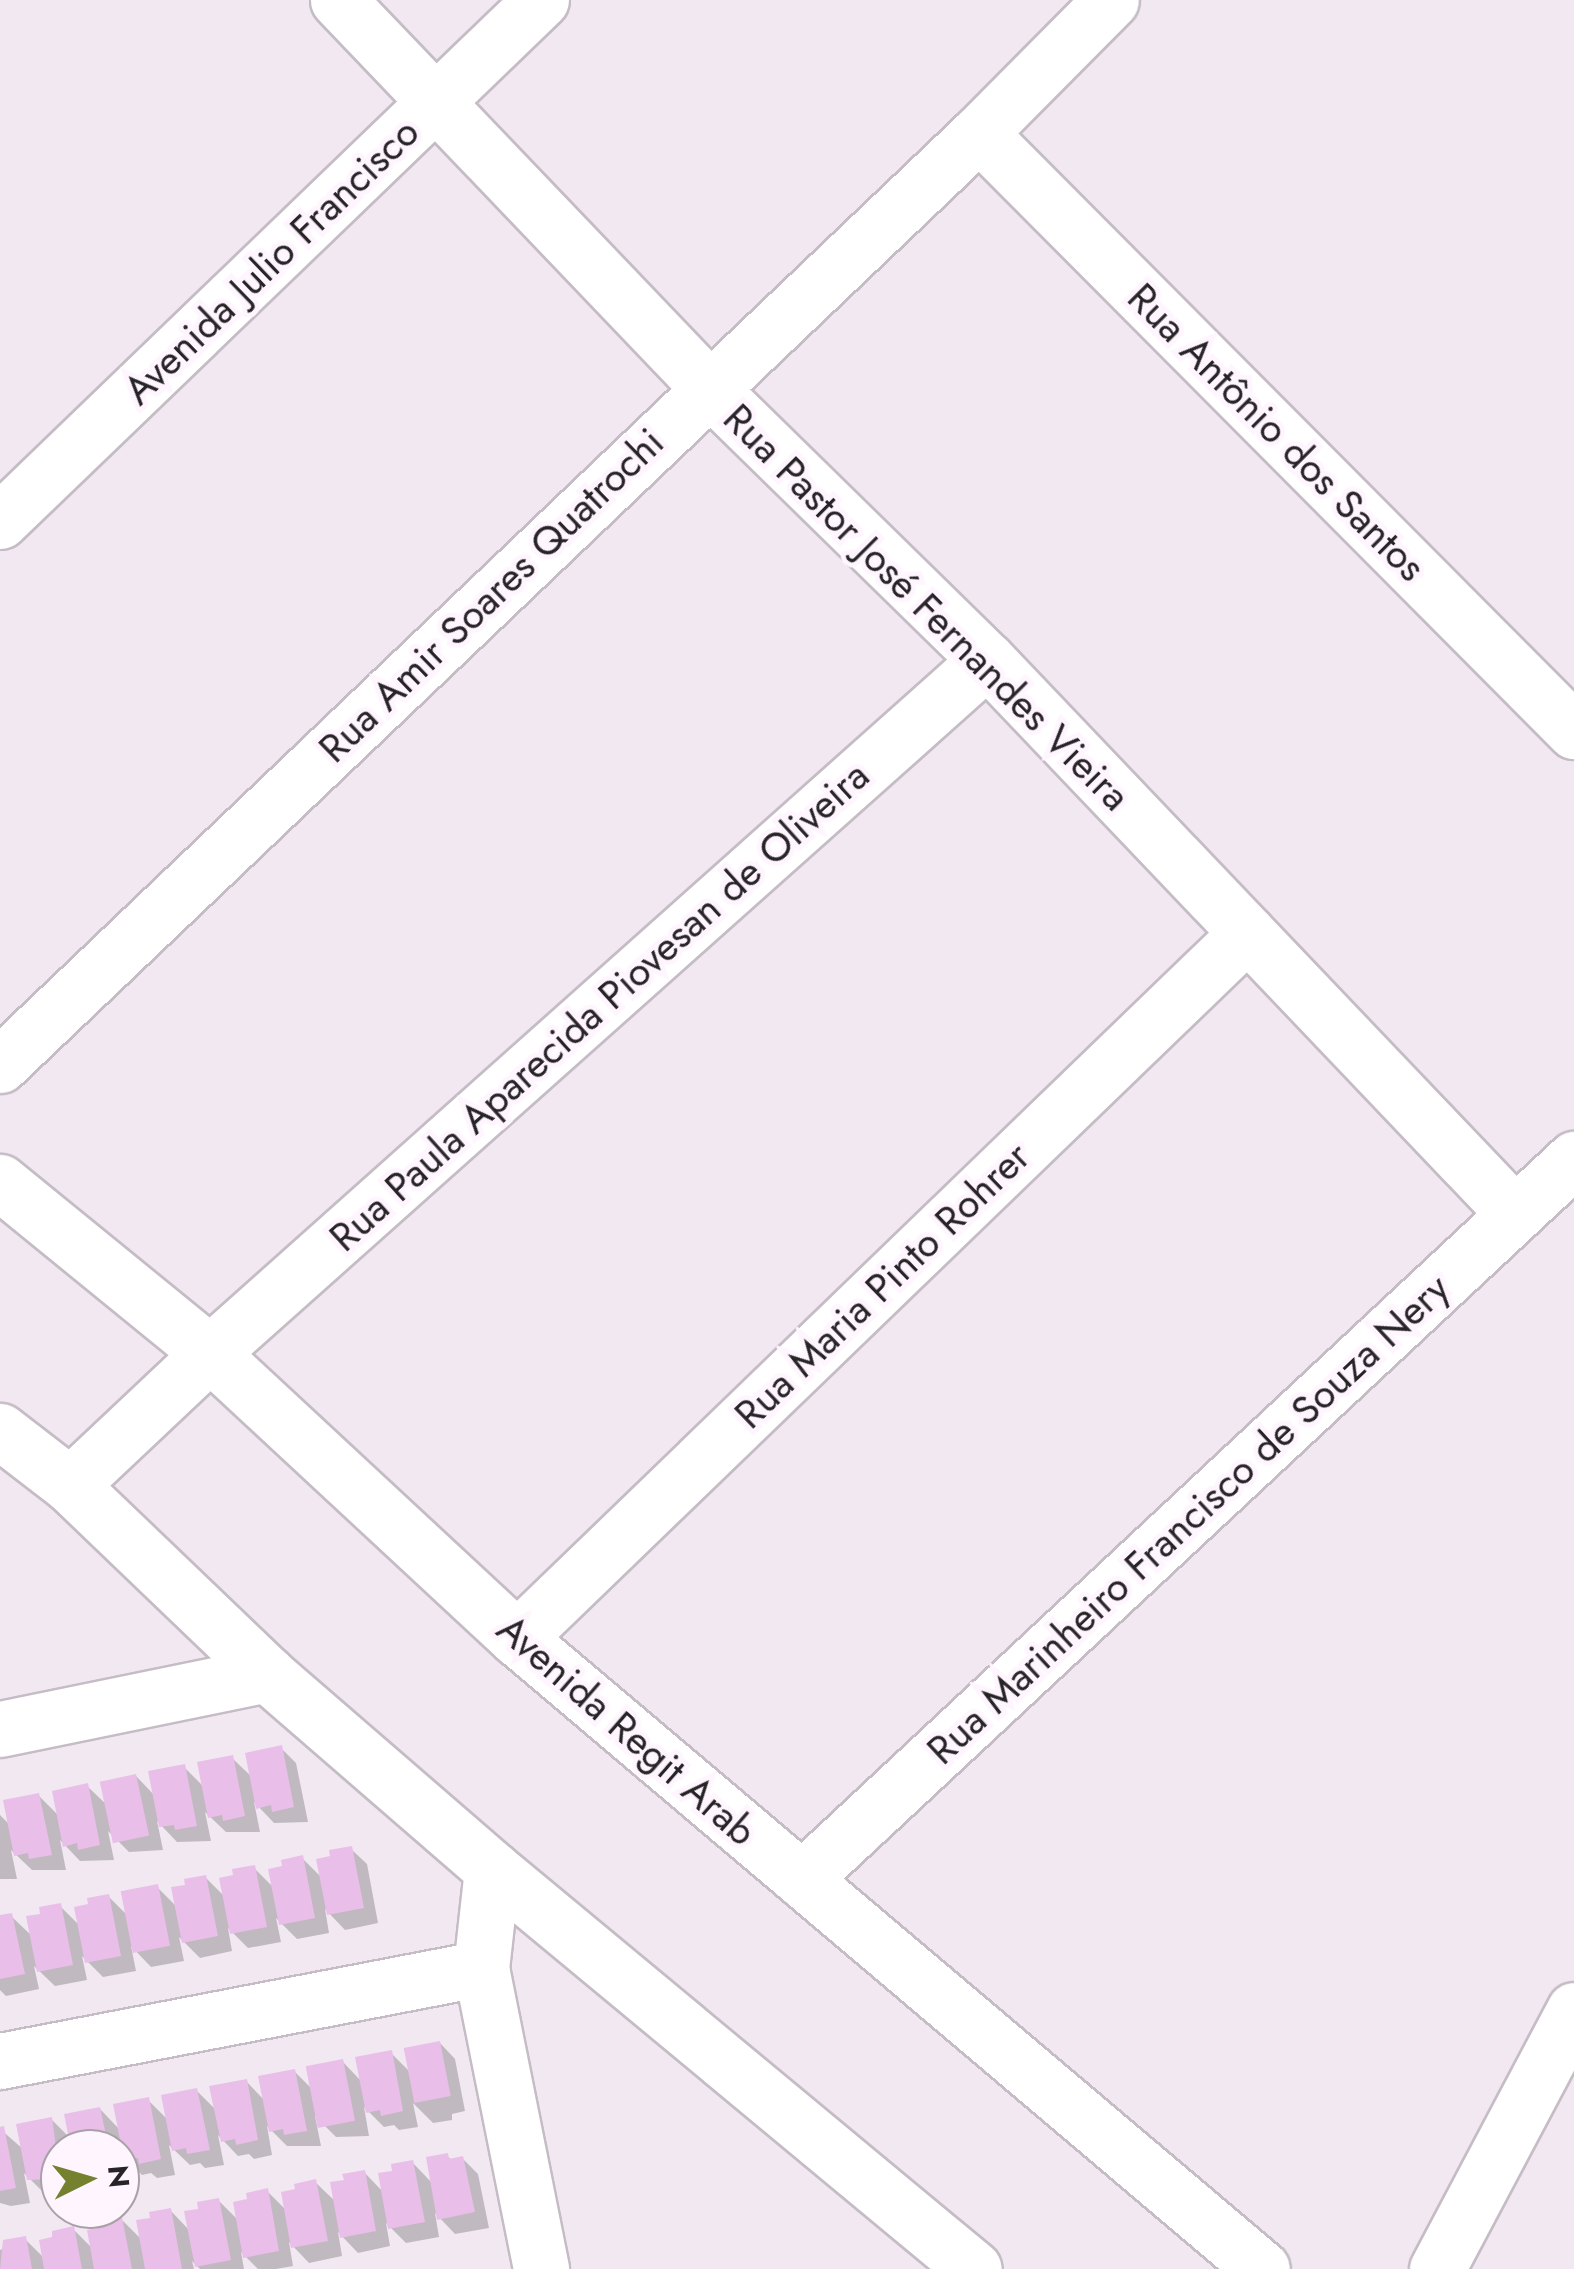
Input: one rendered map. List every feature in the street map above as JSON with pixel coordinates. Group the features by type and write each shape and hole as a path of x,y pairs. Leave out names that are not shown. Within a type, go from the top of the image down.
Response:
{"street":[{"name":"Rua Pastor José Fernandes Vieira","path":"338,0 708,387 987,660 1515,1214"},
{"name":"Avenida Julio Francisco","path":"0,520 540,0"},
{"name":"Rua Amir Soares Quatrochi","path":"0,1065 979,133 1111,0"},
{"name":"Rua Antônio dos Santos","path":"979,133 1574,731"},
{"name":"Rua Paula Aparecida Piovesan de Oliveira","path":"70,1485 210,1352 987,660"},
{"name":"Rua Maria Pinto Rohrer","path":"517,1638 1247,932"},
{"name":"Rua Marinheiro Francisco de Souza Nery","path":"802,1880 1574,1159"},
{"name":"Avenida Regit Arab","path":"0,1182 210,1352 517,1638 1262,2269"},
{"path":"0,1431 70,1485 266,1674 492,1869 974,2269"},
{"path":"0,1729 266,1674"},
{"path":"492,1869 481,1968 542,2269"},
{"path":"0,2060 481,1968"},
{"path":"1437,2269 1574,2010"}],"building":[{"path":"282,1745 294,1807 272,1812 271,1805 256,1809 245,1753"},
{"path":"233,1755 245,1816 223,1821 222,1815 208,1818 197,1762"},
{"path":"185,1764 197,1826 175,1830 174,1825 159,1827 148,1771"},
{"path":"136,1774 149,1836 113,1843 100,1782"},
{"path":"88,1783 100,1845 78,1850 77,1843 63,1847 52,1791"},
{"path":"39,1793 52,1855 29,1859 28,1853 14,1856 3,1800"},
{"path":"352,1846 364,1908 327,1915 316,1859 330,1856 329,1850"},
{"path":"303,1855 315,1918 279,1925 268,1869 282,1866 281,1860"},
{"path":"255,1865 267,1927 230,1934 219,1878 233,1875 232,1869"},
{"path":"206,1875 218,1936 182,1943 171,1887 185,1885 184,1879"},
{"path":"158,1884 170,1946 133,1953 121,1891"},
{"path":"109,1894 121,1956 85,1963 74,1907 88,1904 87,1898"},
{"path":"61,1903 73,1965 37,1972 26,1916 40,1914 39,1907"},
{"path":"12,1913 25,1974 0,1979 0,1915"},
{"path":"440,2041 451,2096 414,2103 404,2048"},
{"path":"392,2050 403,2111 381,2116 380,2110 366,2113 355,2057"},
{"path":"343,2059 355,2121 318,2128 306,2066"},
{"path":"295,2069 307,2131 284,2135 283,2129 269,2132 258,2076"},
{"path":"247,2079 258,2140 236,2145 235,2139 221,2142 209,2086"},
{"path":"197,2088 210,2150 187,2154 186,2148 172,2151 161,2095"},
{"path":"149,2097 161,2159 140,2164 140,2129 118,2129 113,2104"},
{"path":"100,2107 105,2129 67,2129 64,2114"},
{"path":"52,2117 54,2129 40,2129 40,2180 27,2180 16,2124"},
{"path":"4,2126 16,2188 0,2191 0,2127"},
{"path":"448,2153 449,2159 463,2156 475,2212 437,2220 426,2157"},
{"path":"413,2160 425,2222 388,2229 378,2173 392,2171 391,2164"},
{"path":"365,2170 376,2231 340,2238 330,2182 344,2180 342,2174"},
{"path":"316,2179 328,2241 291,2248 281,2192"},
{"path":"268,2188 279,2251 243,2258 233,2202 247,2199 246,2193"},
{"path":"219,2198 231,2260 195,2267 184,2211 198,2209 197,2202"},
{"path":"171,2208 182,2269 145,2269 138,2229 140,2219 150,2218 149,2212"},
{"path":"75,2229 82,2269 44,2269 39,2240 52,2237 52,2231"},
{"path":"124,2229 132,2269 94,2269 87,2230"},
{"path":"26,2236 32,2269 0,2269 3,2240"}]}
